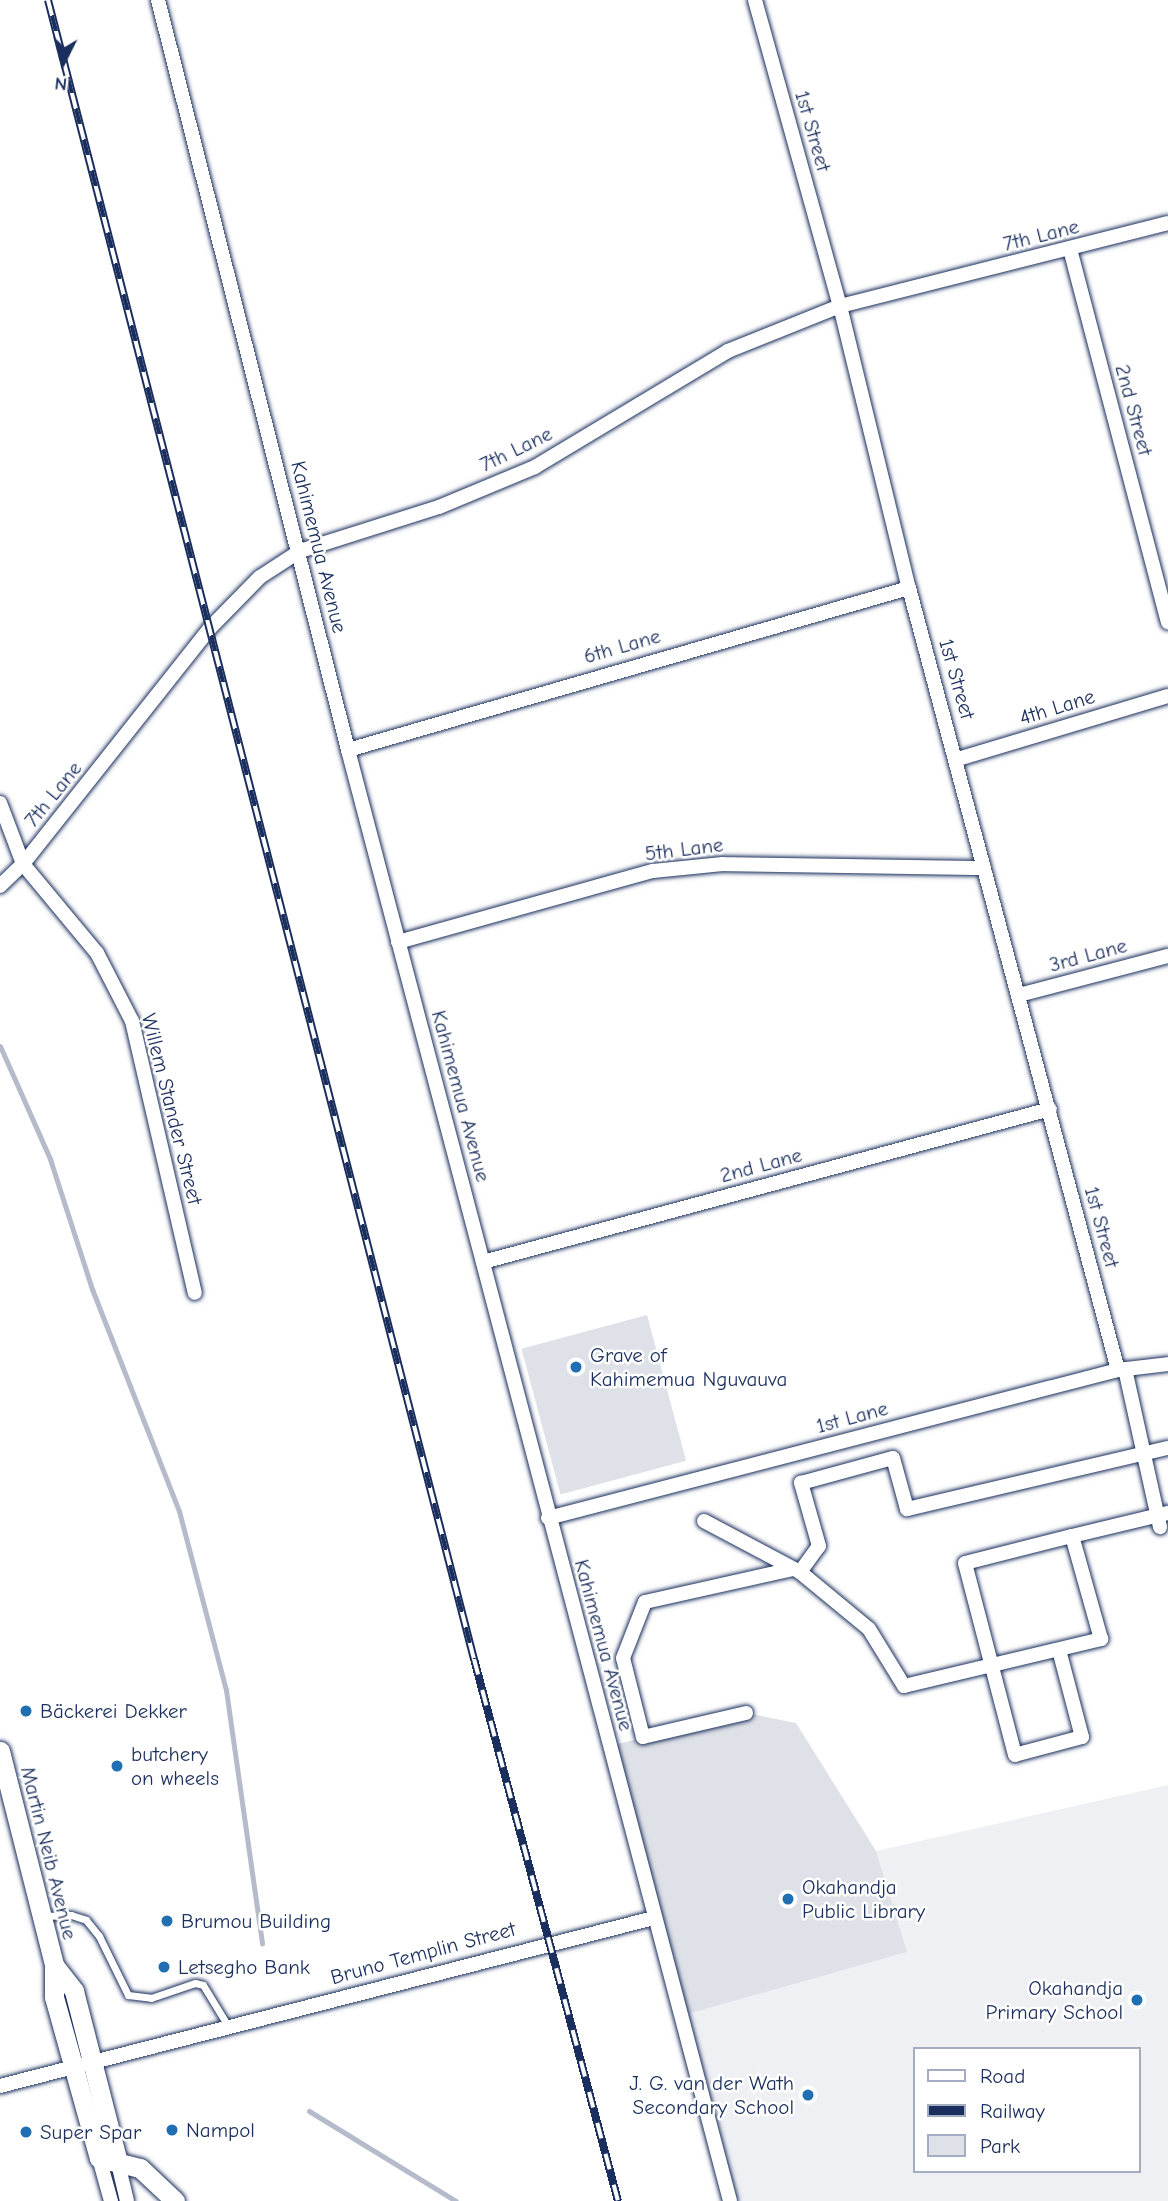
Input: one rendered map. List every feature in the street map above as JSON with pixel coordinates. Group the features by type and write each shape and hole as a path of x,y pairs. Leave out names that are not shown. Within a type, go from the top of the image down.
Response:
{"main road":[{"name":"Martin Neib Avenue","path":"0,1751 54,1965 54,1997 83,2064 108,2159"},
{"path":"108,2159 150,2174 175,2201"}],"street":[{"name":"Kahimemua Avenue","path":"158,0 209,215 300,551 348,750 548,1518 730,2201"},
{"name":"1st Street","path":"755,0 840,306 909,588 958,759 984,868 1162,1518"},
{"name":"7th Lane","path":"0,886 23,863 210,628 260,577 300,551 439,507 534,467 728,351 840,306 1168,223"},
{"name":"2nd Street","path":"1070,249 1168,622"},
{"name":"6th Lane","path":"348,750 645,661 909,588"},
{"name":"4th Lane","path":"958,759 1168,696"},
{"name":"Willem Stander Street","path":"0,803 23,863 97,953 132,1021 195,1293"},
{"name":"5th Lane","path":"398,942 653,871 723,864 984,868"},
{"name":"3rd Lane","path":"1019,995 1168,956"},
{"name":"2nd Lane","path":"483,1262 1050,1109"},
{"name":"1st Lane","path":"548,1518 1121,1370 1168,1364"},
{"path":"746,1713 643,1737 623,1658 645,1602 796,1570 819,1546 801,1483 893,1458 907,1509 1142,1451 1168,1448"},
{"path":"1059,1650 1082,1737 1015,1755 965,1563 1072,1536 1162,1518"},
{"path":"704,1521 796,1570 869,1629 904,1686 1101,1639 1072,1536"},
{"name":"Bruno Templin Street","path":"0,2086 654,1918"},
{"name":"Martin Neib Avenue","path":"108,2159 110,2201"},
{"name":"Martin Neib Avenue","path":"108,2159 127,2201"}],"lane":[{"path":"41,1917 71,1915 86,1920 99,1936 128,1995 151,1998 195,1983 203,1985 228,2026"}],"shaded area":[{"name":"J. G. van der Wath Secondary School","path":"1168,1785 1168,2201 730,2201 680,2015 906,1952 876,1851"}],"green space":[{"path":"647,1315 686,1461 561,1495 521,1349"},
{"path":"746,1713 796,1723 876,1851 907,1952 680,2016 609,1746"}],"waterway":[{"path":"0,1046 50,1159 92,1289 179,1511 226,1690 262,1943"},
{"path":"309,2111 456,2201"}],"railway":[{"path":"48,0 474,1659 618,2201"}],"place":[{"name":"Grave of Kahimemua Nguvauva","path":"576,1367"},
{"name":"Bäckerei Dekker","path":"26,1711"},
{"name":"butchery on wheels","path":"117,1766"},
{"name":"Okahandja Public Library","path":"788,1899"},
{"name":"Brumou Building","path":"167,1921"},
{"name":"Letsegho Bank","path":"164,1967"},
{"name":"Okahandja Primary School","path":"1137,2000"},
{"name":"J. G. van der Wath Secondary School","path":"808,2095"},
{"name":"Nampol","path":"172,2130"},
{"name":"Super Spar","path":"26,2132"}]}
